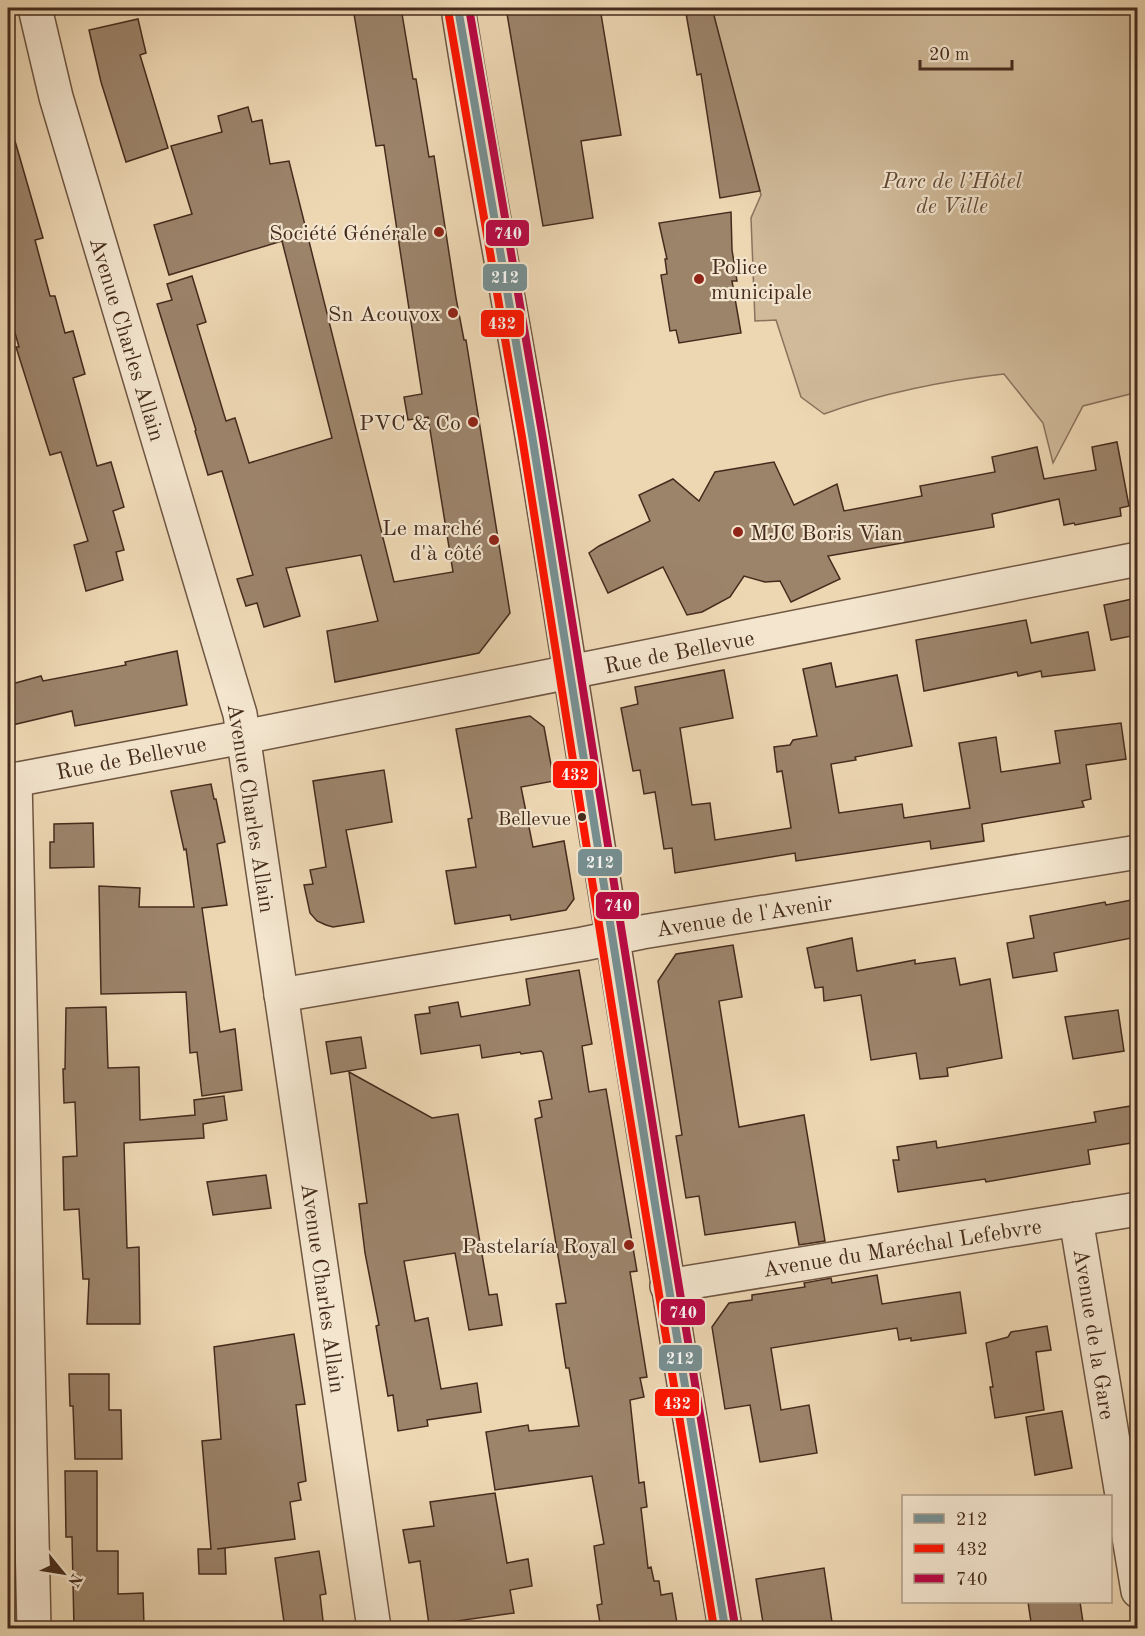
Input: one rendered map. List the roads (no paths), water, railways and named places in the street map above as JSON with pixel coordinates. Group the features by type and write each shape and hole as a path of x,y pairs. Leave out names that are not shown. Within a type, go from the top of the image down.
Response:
{"street":[{"name":"Avenue Charles Allain","path":"35,8 56,98 237,703 374,1629"},
{"path":"458,8 571,672 667,1286 724,1629"},
{"name":"Rue de Bellevue","path":"11,780 243,737 1137,559"},
{"path":"11,780 34,1629"},
{"name":"Avenue de l'Avenir","path":"281,995 1137,852"},
{"name":"Avenue du Maréchal Lefebvre","path":"667,1286 1137,1209"},
{"name":"Avenue de la Gare","path":"1076,1219 1137,1591"}],"place":[{"name":"Société Générale","path":"439,232"},
{"name":"Police municipale","path":"699,279"},
{"name":"Sn Acouvox","path":"453,313"},
{"name":"PVC & Co","path":"473,422"},
{"name":"MJC Boris Vian","path":"738,532"},
{"name":"Le marché d'à côté","path":"494,540"},
{"name":"Bellevue","path":"582,817"},
{"name":"Pastelaría Royal","path":"629,1245"}],"park label":[{"name":"Parc de l’Hôtel de Ville","path":"952,192"}]}
